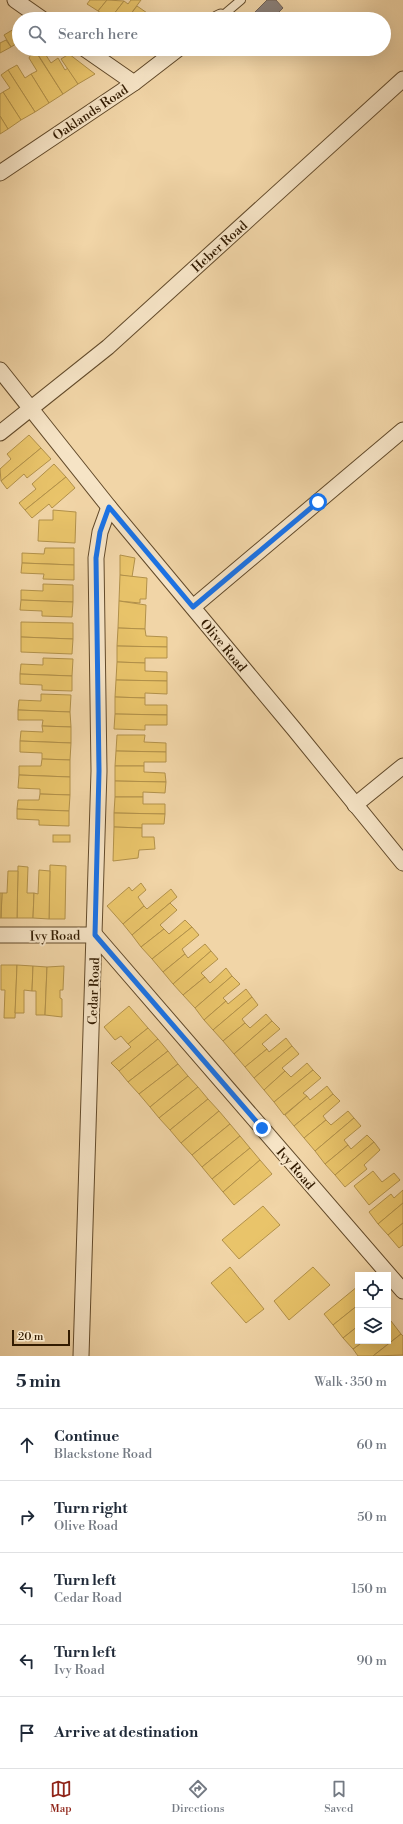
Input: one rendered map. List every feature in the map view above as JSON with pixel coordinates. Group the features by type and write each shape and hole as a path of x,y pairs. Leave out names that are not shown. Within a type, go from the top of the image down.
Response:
{"street":[{"path":"15,0 32,12"},
{"path":"95,56 134,83"},
{"name":"Oaklands Road","path":"0,173 134,83 169,56"},
{"name":"Heber Road","path":"0,433 30,407 108,347 403,78"},
{"name":"Olive Road","path":"0,370 109,507 403,863"},
{"path":"193,607 403,430"},
{"name":"Cedar Road","path":"81,1356 99,771 96,558 100,532 109,507"},
{"path":"355,804 403,766"},
{"name":"Ivy Road","path":"0,936 95,935 403,1291"}],"lane":[{"path":"226,12 241,0"}],"building: Homes":[{"path":"90,0 107,0 98,11 87,4"},
{"path":"107,0 124,1 115,12 98,11"},
{"path":"131,0 141,0 132,12 115,12 124,1 128,4"},
{"path":"137,6 146,12 132,12"},
{"path":"12,30 12,46 11,47 4,35"},
{"path":"6,40 11,47 0,53 0,43"},
{"path":"30,56 39,56 63,94 49,103 31,74 37,71 29,58"},
{"path":"39,56 46,56 51,63 58,58 65,70 68,68 78,84 63,94"},
{"path":"66,56 72,56 95,74 78,84 61,59"},
{"path":"17,65 25,78 31,74 49,103 35,112 8,70"},
{"path":"8,70 35,112 21,120 3,92 10,88 1,75"},
{"path":"3,92 21,120 8,129 0,116 0,94"},
{"path":"0,116 8,129 0,134"},
{"path":"29,435 41,448 1,481 0,469 11,459 7,454"},
{"path":"41,448 51,459 27,478 24,474 7,489 1,481"},
{"path":"54,464 66,477 25,510 19,503 36,489 32,484"},
{"path":"66,477 75,488 52,508 49,504 32,518 25,510"},
{"path":"53,510 76,512 75,543 38,541 39,520 53,520"},
{"path":"45,548 74,548 74,565 22,563 22,553 44,554"},
{"path":"120,555 135,558 132,577 120,575"},
{"path":"22,563 74,565 74,580 43,579 44,574 21,573"},
{"path":"120,575 147,578 146,599 140,599 140,603 119,601"},
{"path":"43,584 73,585 73,602 21,600 21,590 43,591"},
{"path":"21,600 73,602 72,617 42,616 42,611 20,610"},
{"path":"119,601 146,605 145,629 118,628"},
{"path":"21,622 73,623 73,639 21,637"},
{"path":"118,628 145,629 146,636 167,637 167,647 117,646"},
{"path":"21,637 73,639 72,654 21,652"},
{"path":"117,646 167,647 167,658 145,658 145,663 117,662"},
{"path":"43,658 73,659 72,676 20,674 21,664 43,665"},
{"path":"117,662 145,663 145,671 167,672 167,681 116,680"},
{"path":"20,674 72,676 72,691 42,690 42,685 20,684"},
{"path":"116,680 167,681 167,694 145,693 145,698 115,697"},
{"path":"41,694 71,695 70,712 18,710 19,700 41,701"},
{"path":"115,697 145,698 145,705 167,705 167,715 115,714"},
{"path":"18,710 70,712 71,727 42,726 43,720 18,720"},
{"path":"115,714 167,715 167,725 145,725 145,730 114,729"},
{"path":"42,726 71,727 71,743 20,741 21,731 43,732"},
{"path":"117,735 145,735 144,742 166,743 166,752 116,751"},
{"path":"20,741 71,743 70,760 42,759 42,753 20,752"},
{"path":"116,751 166,752 166,762 144,762 144,766 115,766"},
{"path":"42,759 70,760 70,777 19,775 19,766 41,766"},
{"path":"115,766 144,766 144,772 165,773 166,782 115,781"},
{"path":"19,775 70,777 70,795 40,794 40,789 18,788"},
{"path":"115,781 166,782 165,793 143,792 143,797 115,797"},
{"path":"40,794 70,795 69,811 17,809 18,800 39,800"},
{"path":"115,797 143,797 143,804 165,804 165,814 114,813"},
{"path":"17,809 69,811 69,826 39,825 39,820 17,819"},
{"path":"114,813 165,814 164,824 142,824 142,828 114,827"},
{"path":"114,827 142,828 142,837 154,837 155,849 139,850 138,858 113,861"},
{"path":"53,835 70,835 70,842 53,842"},
{"path":"50,865 66,866 65,919 49,919"},
{"path":"18,866 28,867 27,893 34,893 33,918 17,918"},
{"path":"39,870 50,871 49,919 33,918 34,893 38,894"},
{"path":"8,871 18,871 17,918 1,918 2,893 7,893"},
{"path":"141,883 146,890 138,897 144,906 123,924 107,906 129,887 132,891"},
{"path":"171,889 177,897 132,935 123,924 144,906 147,909"},
{"path":"0,893 2,893 1,918 0,918"},
{"path":"170,903 177,910 160,925 164,929 141,947 132,935"},
{"path":"185,920 192,927 152,959 141,947 164,929 169,934"},
{"path":"192,927 199,935 182,949 185,954 163,972 152,959"},
{"path":"205,944 211,951 173,984 163,972 185,954 188,958"},
{"path":"211,951 218,959 201,973 205,977 183,995 173,984"},
{"path":"1,965 17,965 15,1018 4,1018 5,990 1,990"},
{"path":"17,965 33,966 32,991 24,990 24,1013 15,1013"},
{"path":"33,966 47,967 45,1015 36,1015 36,991 32,991"},
{"path":"64,966 63,990 60,990 60,998 62,999 62,1017 45,1015 47,967"},
{"path":"226,968 232,976 195,1008 183,995 205,977 210,983"},
{"path":"232,976 240,984 223,998 226,1001 204,1020 195,1008"},
{"path":"246,989 252,997 213,1030 204,1020 226,1001 228,1004"},
{"path":"252,997 258,1005 242,1019 245,1023 223,1041 213,1030"},
{"path":"129,1006 148,1028 128,1044 121,1036 115,1040 104,1027"},
{"path":"266,1014 272,1021 234,1054 223,1041 245,1023 250,1028"},
{"path":"272,1021 280,1029 262,1044 267,1049 245,1067 234,1054"},
{"path":"148,1028 158,1039 119,1071 111,1063 131,1047 128,1044"},
{"path":"286,1038 292,1046 254,1078 245,1067 267,1049 269,1052"},
{"path":"158,1039 168,1051 128,1082 119,1071"},
{"path":"292,1046 299,1054 282,1068 285,1071 264,1090 254,1078"},
{"path":"168,1051 178,1064 139,1094 128,1082"},
{"path":"307,1063 313,1070 274,1102 264,1090 285,1071 291,1077"},
{"path":"178,1064 188,1076 150,1107 139,1094"},
{"path":"313,1070 321,1078 303,1093 307,1096 284,1115 274,1102"},
{"path":"188,1076 198,1087 159,1118 150,1107"},
{"path":"327,1086 333,1094 294,1126 285,1115 307,1096 310,1100"},
{"path":"198,1087 208,1099 170,1130 159,1118"},
{"path":"333,1094 340,1101 323,1116 326,1120 304,1138 294,1126"},
{"path":"208,1099 219,1111 181,1143 170,1130"},
{"path":"219,1111 230,1124 192,1155 181,1143"},
{"path":"348,1111 354,1118 315,1151 304,1138 326,1120 331,1125"},
{"path":"354,1118 361,1126 344,1140 348,1145 325,1164 315,1151"},
{"path":"230,1124 240,1136 202,1167 192,1155"},
{"path":"367,1135 374,1142 335,1175 325,1164 348,1145 351,1149"},
{"path":"240,1136 250,1148 212,1179 202,1167"},
{"path":"374,1142 380,1150 364,1165 367,1169 345,1187 335,1175"},
{"path":"250,1148 260,1160 223,1192 212,1179"},
{"path":"260,1160 272,1174 234,1205 223,1192"},
{"path":"373,1171 382,1182 394,1173 400,1180 369,1205 354,1186"},
{"path":"403,1190 403,1203 378,1224 369,1212 391,1194 394,1198"},
{"path":"403,1203 403,1223 388,1235 378,1224"},
{"path":"263,1206 280,1225 239,1259 222,1240"},
{"path":"403,1223 403,1245 399,1248 388,1235"},
{"path":"230,1267 264,1309 246,1323 211,1283"},
{"path":"313,1267 330,1285 289,1320 274,1301"},
{"path":"355,1288 355,1307 333,1325 324,1314"},
{"path":"355,1307 355,1328 343,1338 333,1325"},
{"path":"391,1321 401,1334 391,1342"},
{"path":"355,1328 355,1344 360,1344 353,1349 343,1338"},
{"path":"401,1334 403,1336 403,1355 373,1356 388,1344 391,1344 391,1342"},
{"path":"360,1344 388,1344 373,1356 358,1356 353,1349"}],"building: Industry":[{"path":"267,0 276,0 283,8 279,12 255,12"}],"route":[{"path":"262,1128 95,935 99,771 96,558 100,532 109,507 193,607 318,502"}]}
